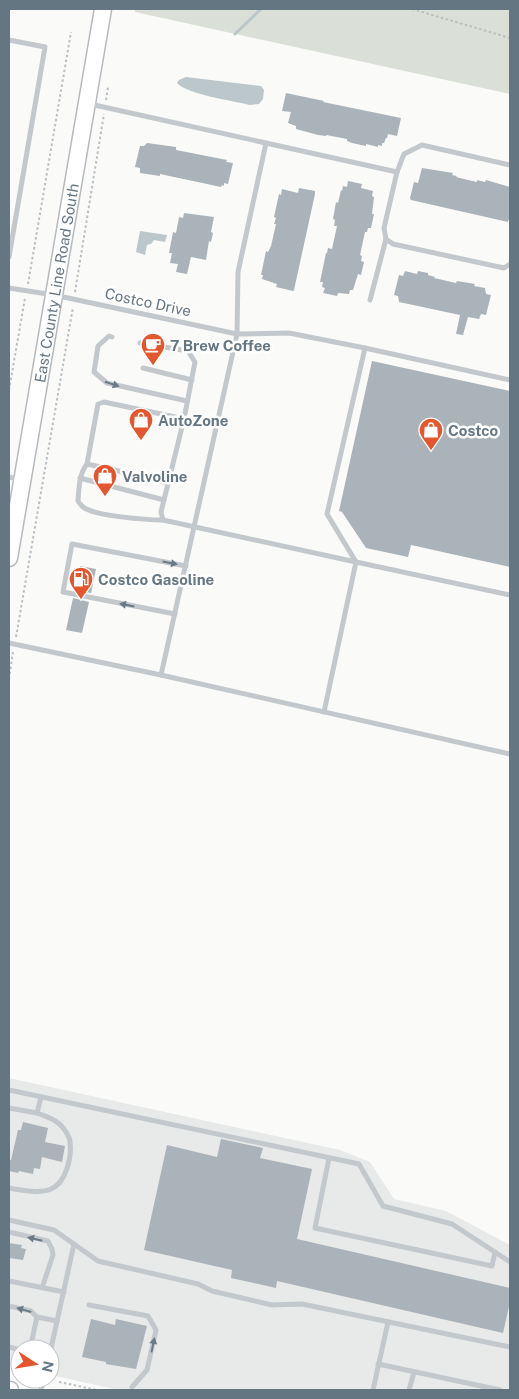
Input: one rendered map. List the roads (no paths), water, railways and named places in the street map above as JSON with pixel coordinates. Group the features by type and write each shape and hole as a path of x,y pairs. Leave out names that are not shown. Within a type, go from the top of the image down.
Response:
{"main road":[{"name":"East County Line Road South","path":"9,558 16,478 54,295 103,9"}],"lane":[{"path":"9,40 45,47 9,257"},
{"path":"87,103 397,172"},
{"path":"162,675 237,334 238,272 266,143"},
{"path":"370,300 386,239 384,228 397,172 404,154 422,144 510,165"},
{"path":"386,239 393,244 504,268 510,264"},
{"name":"Costco Drive","path":"9,288 74,299 237,334 289,333 510,380"},
{"path":"112,337 109,336 98,346 94,372 101,378 107,383 187,401"},
{"path":"140,343 188,351 195,362 184,418 161,512 163,520"},
{"path":"324,712 356,562 327,514 365,348"},
{"path":"143,368 192,380"},
{"path":"217,423 104,402 98,404 87,464 82,470 80,478 78,501 83,508 97,512 137,519 163,520 510,594"},
{"path":"87,464 150,478 168,484"},
{"path":"80,478 164,500"},
{"path":"175,614 63,592 72,544 186,566"},
{"path":"12,644 162,675 510,754"},
{"path":"9,1090 359,1164 383,1206 452,1224 510,1262"},
{"path":"38,1113 41,1097"},
{"path":"9,1108 38,1113 60,1123 70,1140 70,1159 62,1180 52,1189 30,1191 9,1188"},
{"path":"329,1158 315,1228 492,1266 495,1252"},
{"path":"9,1220 54,1230 98,1261 198,1284 212,1291 272,1305 302,1304 510,1346"},
{"path":"9,1232 48,1242 53,1255 42,1288"},
{"path":"53,1339 74,1244"},
{"path":"9,1281 64,1292"},
{"path":"89,1305 148,1316 156,1330 148,1370 132,1387"},
{"path":"9,1306 31,1311 37,1317 57,1322"},
{"path":"32,1339 37,1317"},
{"path":"373,1390 388,1322"},
{"path":"378,1364 500,1390"},
{"path":"410,1390 414,1372"}],"waterway":[{"path":"235,34 261,9"}],"place":[{"name":"7 Brew Coffee","path":"153,366"},
{"name":"AutoZone","path":"141,441"},
{"name":"Costco","path":"431,451"},
{"name":"Valvoline","path":"105,497"},
{"name":"Costco Gasoline","path":"81,600"}]}
